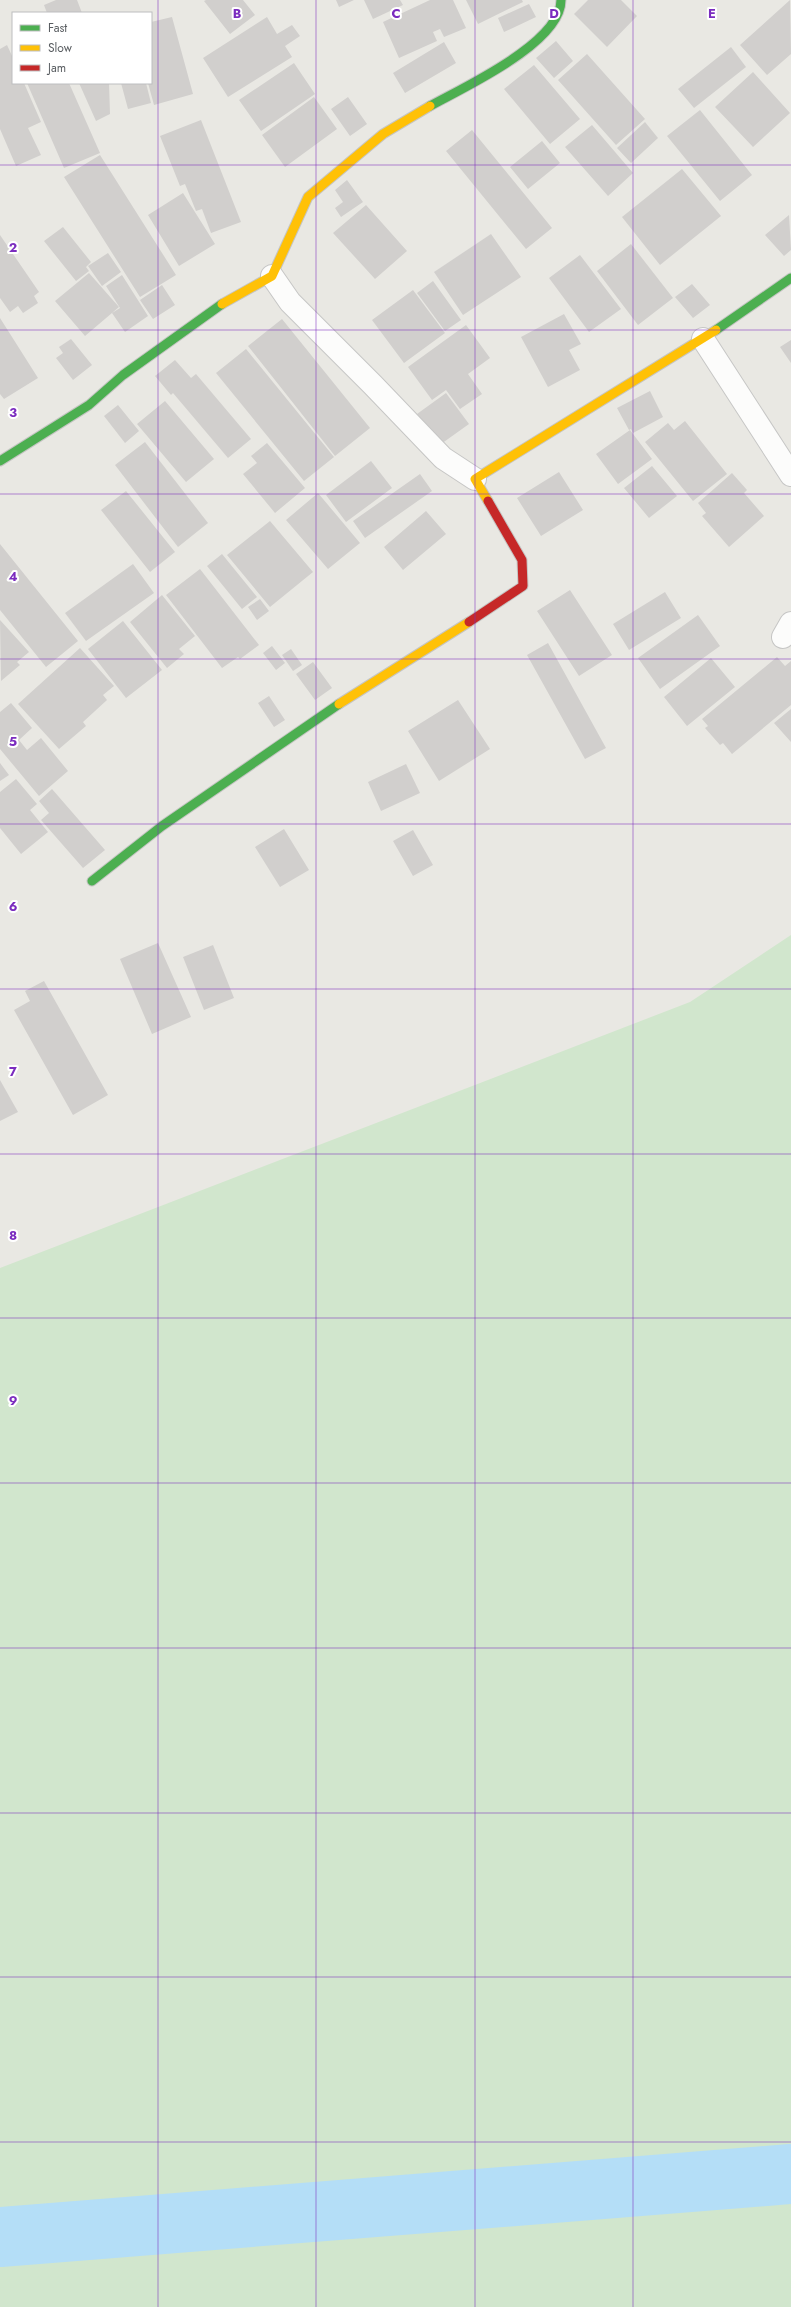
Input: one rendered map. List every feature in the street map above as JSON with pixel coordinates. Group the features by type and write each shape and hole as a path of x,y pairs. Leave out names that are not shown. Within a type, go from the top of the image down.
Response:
{"street":[{"path":"0,461 89,405 123,375 230,298 272,276 308,197 383,134 529,49 551,26 561,4 561,0"},
{"path":"92,881 175,817 338,705 502,602 523,586 522,560 475,479 443,458 373,384 290,302 272,276"},
{"path":"475,479 704,339 791,278"},
{"path":"704,339 791,475"}],"green space":[{"path":"791,935 791,2307 0,2307 0,1268 690,1002"}],"building":[{"path":"56,0 77,0 82,12 47,12 44,5"},
{"path":"243,0 255,15 230,34 204,1"},
{"path":"336,0 354,0 339,7"},
{"path":"364,0 400,0 403,5 373,19"},
{"path":"430,0 453,0 466,28 444,37 440,29 433,32 437,41 399,58 383,22"},
{"path":"466,0 522,0 523,2 478,24"},
{"path":"588,0 621,0 637,16 607,47 574,14"},
{"path":"790,0 791,54 767,75 740,45"},
{"path":"529,4 536,17 504,32 498,18"},
{"path":"172,17 193,94 154,105 148,84 152,84 152,22"},
{"path":"267,17 277,34 292,25 300,36 285,46 292,57 228,97 203,58"},
{"path":"556,41 573,61 554,78 536,58"},
{"path":"444,42 456,63 405,93 393,73"},
{"path":"7,45 12,56 12,84 24,84 41,122 28,128 41,155 16,166 0,129 0,49"},
{"path":"731,47 746,67 694,108 678,89"},
{"path":"587,54 645,119 616,145 558,80"},
{"path":"294,63 315,94 261,131 239,100"},
{"path":"534,65 580,119 550,144 504,89"},
{"path":"753,72 790,113 753,147 715,107"},
{"path":"27,84 69,84 100,153 64,168"},
{"path":"79,84 109,84 110,114 96,121"},
{"path":"121,84 146,84 151,103 128,109"},
{"path":"314,97 337,129 285,167 262,135"},
{"path":"348,97 367,124 350,136 331,109"},
{"path":"700,110 752,175 720,201 667,136"},
{"path":"201,120 241,222 211,233 202,209 196,211 185,184 180,186 160,136"},
{"path":"645,122 658,138 631,163 617,148"},
{"path":"592,125 633,173 608,196 565,147"},
{"path":"472,130 552,228 526,249 446,151"},
{"path":"542,141 560,163 528,189 510,167"},
{"path":"100,155 176,275 140,297 64,177"},
{"path":"682,169 721,216 660,265 622,217"},
{"path":"347,180 363,202 341,217 335,208 343,202 335,190"},
{"path":"183,193 215,244 179,266 148,215"},
{"path":"366,205 407,251 375,279 333,233"},
{"path":"789,215 791,250 784,256 765,235"},
{"path":"63,227 91,262 86,267 89,271 76,281 44,241"},
{"path":"491,234 521,277 463,315 434,272"},
{"path":"0,235 39,292 34,296 38,303 23,313 18,306 10,312 0,298"},
{"path":"631,244 673,298 638,325 597,271"},
{"path":"108,253 121,272 102,286 88,266"},
{"path":"580,255 621,309 589,332 549,278"},
{"path":"89,273 119,307 85,336 55,301"},
{"path":"122,275 148,316 125,332 112,313 120,308 106,286"},
{"path":"433,281 461,320 445,331 417,293"},
{"path":"692,284 710,305 693,318 675,297"},
{"path":"162,285 175,305 153,319 140,300"},
{"path":"413,290 445,333 404,363 372,320"},
{"path":"564,314 581,344 569,350 580,370 548,387 521,337"},
{"path":"0,318 38,378 4,399 0,394"},
{"path":"282,319 370,428 335,456 248,346"},
{"path":"466,325 490,358 468,374 482,394 460,409 446,390 432,400 408,367"},
{"path":"71,339 92,365 73,380 56,358 63,353 59,347"},
{"path":"791,340 791,363 780,347"},
{"path":"246,349 334,457 304,481 216,373"},
{"path":"175,360 191,378 196,374 251,439 228,458 173,393 171,395 155,376"},
{"path":"650,391 663,417 633,433 631,429 629,430 617,408"},
{"path":"446,393 469,424 441,444 417,414"},
{"path":"165,401 214,459 186,482 137,424"},
{"path":"118,405 139,431 125,443 104,416"},
{"path":"685,421 727,474 693,501 645,442 668,423 674,430"},
{"path":"630,430 652,459 618,484 596,454"},
{"path":"145,442 208,523 178,547 115,465"},
{"path":"267,443 305,488 275,513 243,474 257,463 251,456"},
{"path":"371,461 392,488 346,522 326,495"},
{"path":"652,466 677,496 649,518 624,488"},
{"path":"559,472 583,510 541,536 517,498"},
{"path":"732,473 747,490 744,493 764,516 729,547 702,516 706,513 698,503"},
{"path":"420,474 432,491 365,538 353,521"},
{"path":"126,491 175,552 150,572 101,510"},
{"path":"318,493 360,543 328,569 286,520"},
{"path":"426,511 446,534 403,570 384,547"},
{"path":"270,521 313,572 270,607 227,555"},
{"path":"0,544 78,641 46,667 0,610"},
{"path":"222,554 257,597 242,609 207,566"},
{"path":"133,564 154,593 86,641 65,613"},
{"path":"200,569 259,645 240,659 238,657 222,668 166,595"},
{"path":"570,590 612,655 579,676 537,611"},
{"path":"665,592 681,618 629,650 613,624"},
{"path":"162,595 195,636 179,649 184,654 167,668 130,622"},
{"path":"260,599 269,611 257,620 248,607"},
{"path":"698,615 720,646 660,689 638,658"},
{"path":"0,620 29,652 17,662 20,665 1,681"},
{"path":"123,621 162,670 126,698 88,649"},
{"path":"548,643 606,748 585,759 527,655"},
{"path":"272,646 285,663 276,670 263,653"},
{"path":"80,648 114,686 103,695 107,700 83,722 86,726 59,749 18,704"},
{"path":"291,649 302,665 293,671 282,655"},
{"path":"777,657 785,666 791,661 791,705 732,754 723,743 720,745 705,728 708,726 702,719"},
{"path":"711,658 735,687 687,726 664,697"},
{"path":"313,662 332,688 315,700 296,674"},
{"path":"269,696 285,720 274,727 258,703"},
{"path":"458,700 490,749 439,781 408,731"},
{"path":"11,703 32,728 19,740 27,750 41,738 68,771 39,796 0,749 0,712"},
{"path":"791,709 791,742 774,723"},
{"path":"0,763 9,775 0,781"},
{"path":"406,764 420,793 381,811 368,782"},
{"path":"16,779 37,804 30,810 48,832 21,854 0,828 0,792"},
{"path":"52,789 105,850 83,868 41,820 49,813 39,801"},
{"path":"284,829 309,870 280,887 255,847"},
{"path":"413,830 433,865 413,876 393,841"},
{"path":"158,943 191,1017 152,1034 120,959"},
{"path":"213,945 234,998 204,1010 183,957"},
{"path":"44,981 108,1095 73,1115 14,1010 30,1001 25,991"},
{"path":"0,1080 18,1112 0,1121"}],"waterway":[{"path":"0,2237 791,2174"}],"traffic: fast":[{"path":"430,106 508,62 529,47 545,32 557,16 561,0"},
{"path":"716,330 791,278"},
{"path":"0,461 89,405 123,375 222,304"},
{"path":"92,881 162,826 339,704"}],"traffic: slow":[{"path":"222,304 272,276 308,197 383,134 430,106"},
{"path":"488,501 475,479 716,330"},
{"path":"339,704 469,622"}],"traffic: jam":[{"path":"469,622 523,586 522,560 488,501"}]}
